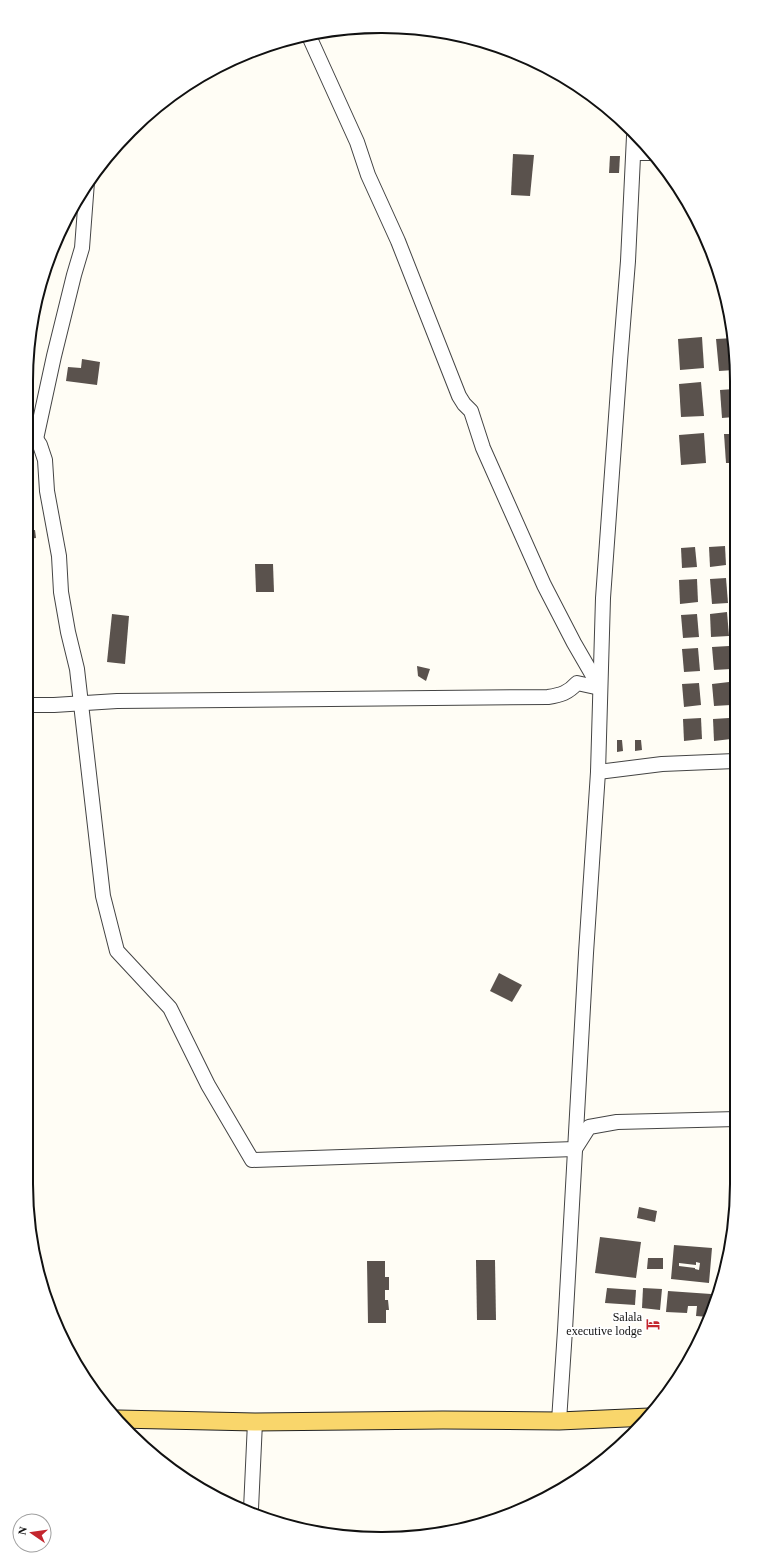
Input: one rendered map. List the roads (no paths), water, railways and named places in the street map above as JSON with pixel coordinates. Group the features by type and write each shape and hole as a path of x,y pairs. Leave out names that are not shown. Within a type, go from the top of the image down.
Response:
{"main road":[{"path":"125,1419 255,1422 443,1420 559,1421 640,1417"}],"street":[{"path":"311,41 357,142 368,175 398,241 459,396 471,411 483,448 544,585 574,643 600,688"},
{"path":"559,1421 566,1330 586,953 598,772 603,598 628,261 634,141"},
{"path":"634,153 645,153"},
{"path":"33,430 82,248 86,198"},
{"path":"33,439 40,445 45,460 47,491 59,556 61,592 68,632 77,669 103,896 117,951 170,1008 208,1085 252,1160 575,1149"},
{"path":"33,705 80,702 345,697 406,699 461,696 548,696 563,694 571,690 577,683 600,688"},
{"path":"598,772 662,764 730,761"},
{"path":"575,1149 589,1127 617,1122 730,1119"},
{"path":"251,1506 255,1422"}],"place":[{"name":"Salala executive lodge","path":"653,1324"}]}
